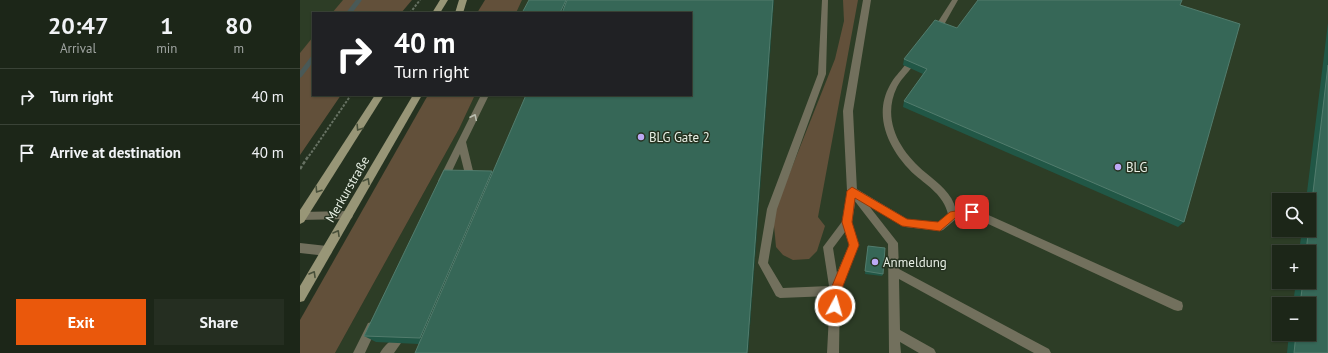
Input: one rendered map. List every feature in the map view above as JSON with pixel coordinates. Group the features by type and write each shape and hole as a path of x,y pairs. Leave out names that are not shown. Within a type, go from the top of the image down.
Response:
{"street":[{"path":"437,12 444,0"},
{"path":"459,12 463,0"},
{"path":"847,222 852,191 848,111 867,0"},
{"name":"Merkurstraße","path":"301,217 379,96"},
{"name":"Merkurstraße","path":"300,297 417,96"},
{"path":"301,217 348,215"},
{"path":"300,248 327,251"}],"lane":[{"path":"825,0 822,74 772,209 763,263 780,293 835,291"},
{"path":"938,28 955,0"},
{"path":"908,67 893,87 887,104 888,124 896,146 918,172 943,193 950,202 953,214"},
{"path":"438,190 484,96"},
{"path":"462,141 470,179"},
{"path":"852,191 905,223 940,227 953,214 972,212 1178,306"},
{"path":"852,191 893,242 895,353"},
{"path":"835,291 854,245 847,222"},
{"path":"833,353 835,291 828,247 847,222"},
{"path":"893,271 1045,353"},
{"path":"359,353 376,318"},
{"path":"895,333 930,353"},
{"path":"386,353 396,343"}],"path":[{"path":"411,12 420,0"},
{"path":"300,169 350,96"}],"shaded area":[{"path":"300,0 344,0 334,12 312,12 312,39 300,54"},
{"path":"343,0 412,0 402,12 333,12"},
{"path":"485,0 522,0 516,12 478,12"},
{"path":"522,0 1328,0 1328,353 335,353 459,129 475,96 692,96 692,12 516,12"},
{"path":"843,0 858,0 818,217 825,226 817,251 809,259 793,260 783,255 776,247 773,215 835,59 844,21"},
{"path":"312,38 312,96 340,96 300,155 300,53"},
{"path":"427,96 475,96 459,129 335,353 300,353 300,320"}],"building":[{"path":"529,0 566,0 560,12 523,12"},
{"name":"BLG Gate 2","path":"567,0 773,0 747,353 415,353 526,96 692,96 692,12 562,12"},
{"name":"BLG","path":"978,0 1182,0 1180,5 1240,24 1184,222 904,101 927,69 904,59 935,20 957,28"},
{"path":"1328,65 1328,353 1294,353 1295,341 1316,341 1316,297 1301,297 1302,289 1316,289 1316,245 1307,245 1308,237 1316,237 1316,193 1313,193"},
{"path":"444,170 492,171 420,338 364,336"},
{"name":"Anmeldung","path":"868,246 885,248 883,274 865,271"}],"waterway":[{"path":"350,12 359,0"},
{"path":"300,75 312,59"}],"place":[{"name":"BLG Gate 2","path":"641,137"},
{"name":"BLG","path":"1118,167"},
{"name":"Anmeldung","path":"875,262"}],"route":[{"path":"835,306 835,291 854,245 847,222 852,191 905,223 940,227 953,214 972,212"}]}
